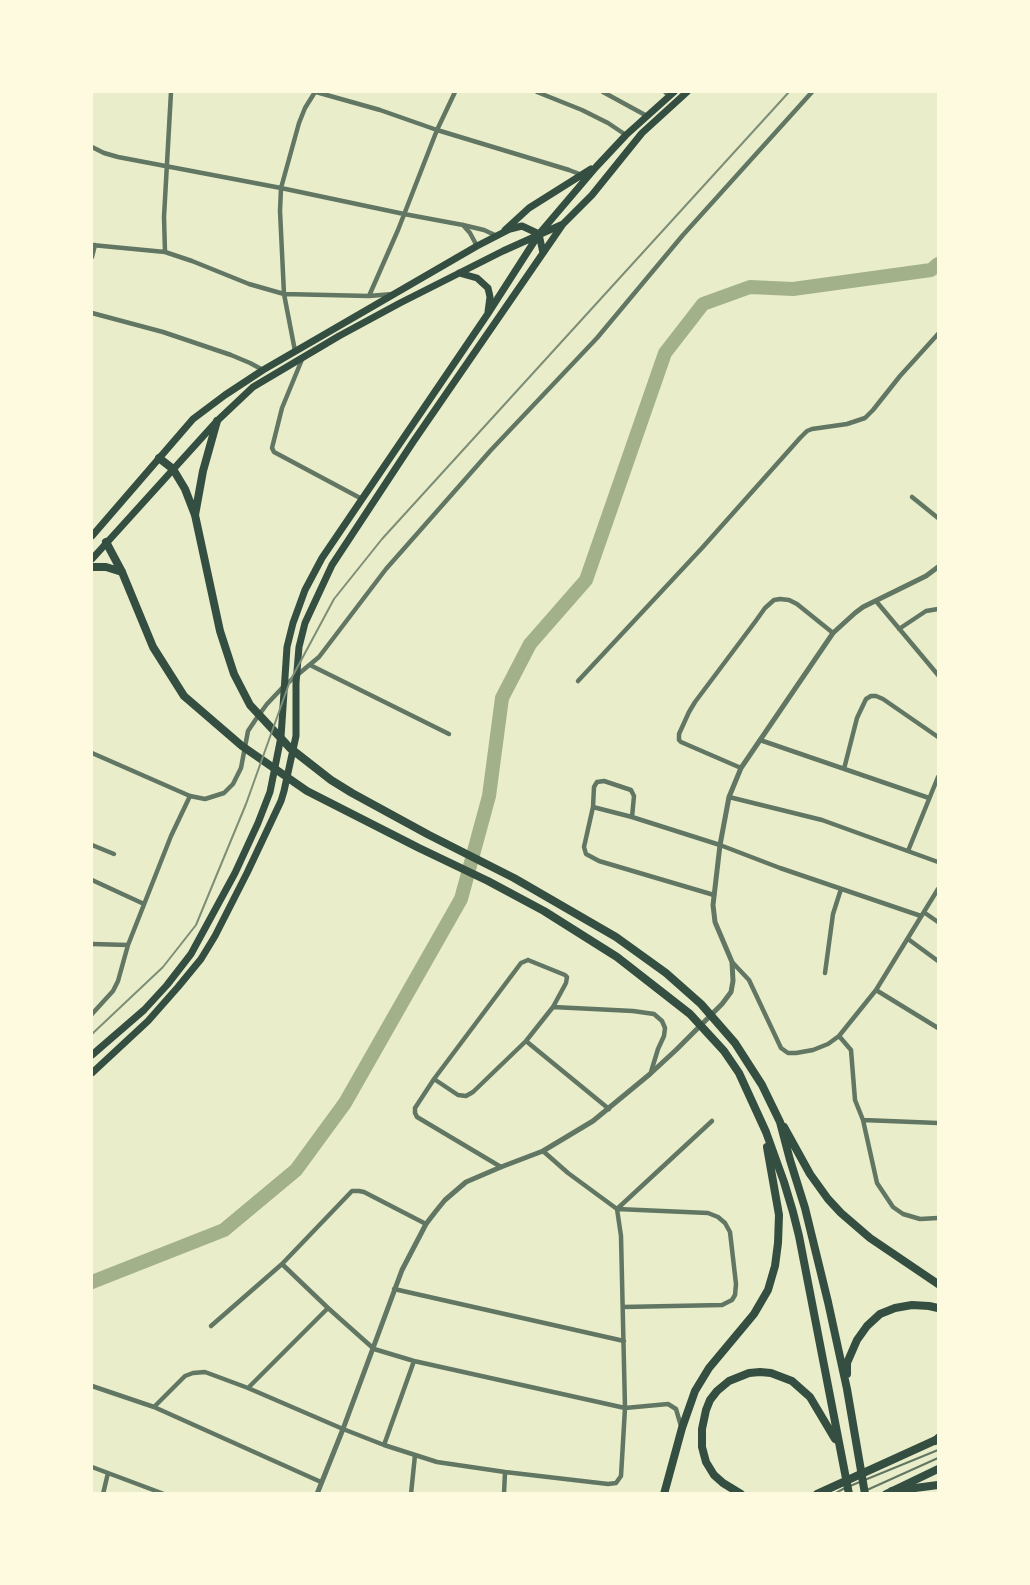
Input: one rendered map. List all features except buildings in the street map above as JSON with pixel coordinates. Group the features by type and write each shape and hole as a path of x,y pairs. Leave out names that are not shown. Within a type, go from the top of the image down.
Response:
{"highway":[{"path":"195,515 203,471 217,421"},
{"path":"159,458 173,469 185,489 195,515 219,631 234,674 250,705 290,748 331,780 377,807 553,900 616,937 666,973 701,1004 740,1050 762,1085 810,1174 828,1199 870,1238 939,1284"},
{"path":"106,542 122,572 153,647 184,696 242,746 307,791 488,881 544,911 617,957 690,1014 724,1051 739,1072 766,1132 784,1182 799,1236 849,1494"},
{"path":"92,567 106,567 122,572"},
{"path":"780,1122 805,1208 828,1302 847,1389 865,1494"},
{"path":"664,1494 681,1428 695,1391 709,1368 754,1314 768,1290 776,1266 779,1215 766,1132"},
{"path":"847,1389 847,1363 850,1355 862,1332 873,1320 888,1311 904,1306 920,1305 939,1308"},
{"path":"741,1494 723,1484 710,1469 701,1439 710,1400 729,1380 760,1372 771,1373 792,1382 810,1397 839,1446"},
{"path":"817,1494 937,1439"},
{"path":"889,1492 939,1469"},
{"path":"889,1492 939,1485"}],"main road":[{"path":"92,1073 148,1021 189,973 215,936 247,873 281,801 296,736 296,677 299,647 305,623 332,565 413,442 563,225 592,195 642,133 687,92"},
{"path":"92,1055 144,1010 167,985 191,954 235,873 270,792 281,737 288,647 293,622 305,590 322,558 487,315 539,234 596,167 669,93"},
{"path":"499,235 526,210 596,167"},
{"path":"92,559 217,421 253,387 390,309 539,234 563,225"},
{"path":"106,542 94,534 180,434 207,408 263,370 477,246 516,227 522,226 539,234"},
{"path":"539,234 543,253"},
{"path":"459,273 477,278 488,288 490,297 487,315"}],"street":[{"path":"165,252 164,217 171,92"},
{"path":"295,351 284,294 281,188 299,123 305,108 316,92 380,110 582,175"},
{"path":"369,296 455,92"},
{"path":"537,92 582,110 626,135"},
{"path":"603,92 647,116"},
{"path":"92,753 190,796 205,799 220,795 233,784 240,768 248,731 256,719 284,686 320,657 386,569 491,450 597,338 691,226 812,92"},
{"path":"92,147 105,153 463,225 499,235"},
{"path":"463,225 477,246"},
{"path":"92,257 93,245 165,252 249,284 284,294 369,296 395,294"},
{"path":"92,313 163,332 231,355 263,370"},
{"path":"578,681 807,431 857,422 865,418 939,334"},
{"path":"303,357 282,408 272,448 274,452 362,499"},
{"path":"912,497 939,519"},
{"path":"317,1494 407,1258 426,1224 445,1200 466,1182 543,1151 593,1121 676,1050 731,992 732,962 713,914 720,845 729,797 741,768 833,633 855,613 939,567"},
{"path":"741,768 681,742 679,734 695,702 765,608 774,600 789,600 833,633"},
{"path":"876,601 939,675"},
{"path":"899,629 926,611 939,609"},
{"path":"310,665 449,734"},
{"path":"932,667 939,666"},
{"path":"844,770 857,718 866,699 871,696 883,699 939,737"},
{"path":"760,741 928,798"},
{"path":"908,851 928,798 939,777"},
{"path":"632,817 634,796 631,790 604,781 595,784 593,807 584,847 586,854 599,861 714,895"},
{"path":"92,1014 113,991 118,981 128,945 171,836 190,796"},
{"path":"729,797 822,820 939,862"},
{"path":"593,807 720,845 939,922"},
{"path":"92,844 114,855"},
{"path":"92,880 144,904"},
{"path":"825,973 833,914 841,889"},
{"path":"732,962 750,980 781,1048 788,1053 813,1050 828,1044 839,1036 876,990 939,889"},
{"path":"908,939 939,961"},
{"path":"92,944 128,945"},
{"path":"434,1079 458,1095 465,1096 473,1092 526,1041 553,1007 567,977 532,960 524,961 434,1079 415,1108 417,1118 501,1167"},
{"path":"876,990 939,1028"},
{"path":"553,1007 654,1014 662,1021 665,1028 650,1074"},
{"path":"839,1036 850,1050 855,1100 863,1120 877,1183 893,1207 903,1214 920,1219 939,1218"},
{"path":"526,1041 609,1108"},
{"path":"863,1120 939,1123"},
{"path":"617,1209 712,1121"},
{"path":"543,1151 568,1173 617,1209 708,1213 725,1223 730,1232 736,1284 732,1300 722,1305 623,1307"},
{"path":"211,1326 282,1264 348,1194 356,1190 426,1224"},
{"path":"154,1407 180,1380 193,1373 205,1372 248,1388 343,1430 415,1455 445,1463 505,1473 616,1483 621,1476 625,1408 620,1227 617,1209"},
{"path":"282,1264 374,1349 414,1361 625,1408 668,1404 676,1409 681,1428"},
{"path":"394,1289 624,1341"},
{"path":"248,1388 328,1308"},
{"path":"384,1445 414,1361"},
{"path":"92,1386 154,1407 321,1482"},
{"path":"411,1494 415,1455"},
{"path":"92,1467 164,1494"},
{"path":"103,1494 108,1473"},
{"path":"504,1494 505,1473"}],"lane":[{"path":"834,1494 939,1450"},
{"path":"859,1494 939,1458"}],"waterway":[{"path":"92,1282 224,1230 296,1170 345,1103 461,899 489,796 502,698 530,644 586,580 665,353 703,304 750,287 793,289 931,270 938,264"}],"railway":[{"path":"92,1034 163,967 196,925 246,804 290,681 334,599 382,539 789,92"}]}
